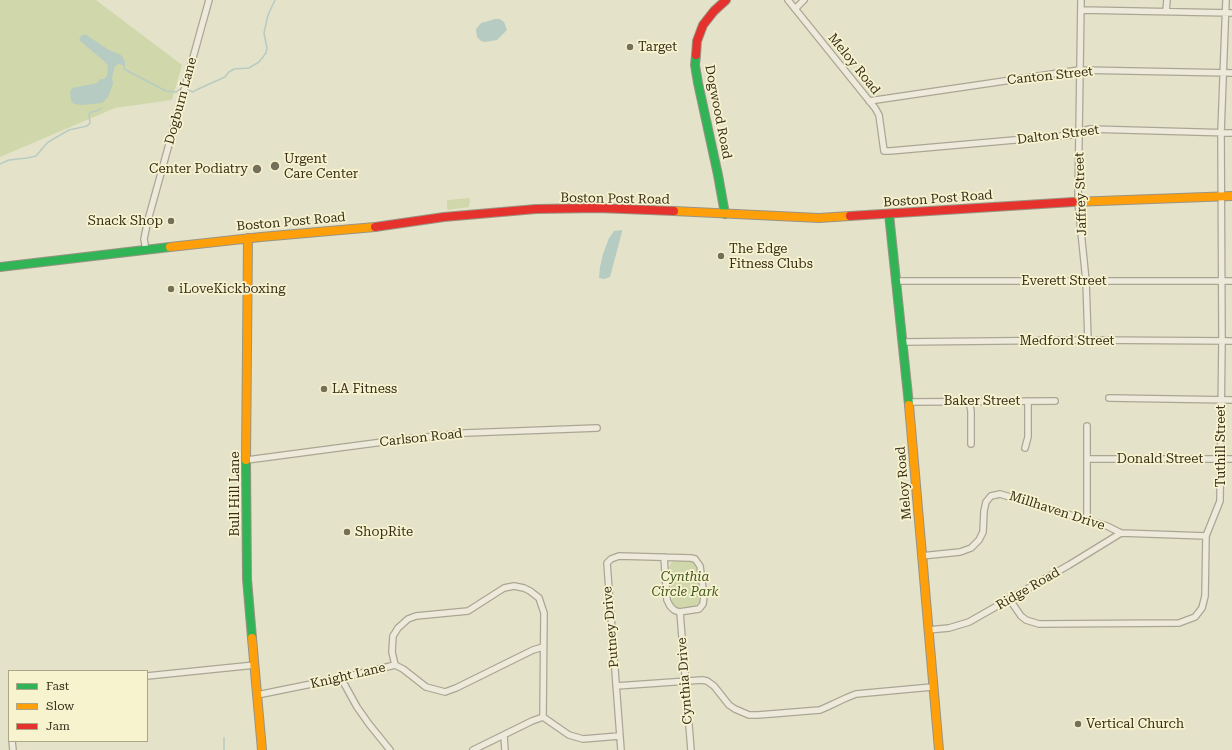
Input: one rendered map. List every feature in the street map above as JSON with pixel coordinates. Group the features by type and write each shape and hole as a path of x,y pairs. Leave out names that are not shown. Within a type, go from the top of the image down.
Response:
{"main road":[{"name":"Dogwood Road","path":"725,214 698,83 695,55 697,41 703,25 714,11 726,0"},
{"name":"Boston Post Road","path":"0,267 248,238 376,227 444,216 536,209 598,208 819,218 1078,202 1232,196"},
{"name":"Meloy Road","path":"889,214 909,402 932,687 939,750"},
{"name":"Bull Hill Lane","path":"248,238 247,579 262,750"}],"street":[{"name":"Dogburn Lane","path":"146,250 144,239 148,220 209,0"},
{"name":"Meloy Road","path":"788,0 869,100 878,115 884,151"},
{"path":"796,9 804,0"},
{"name":"Jaffrey Street","path":"1081,0 1078,202 1086,281 1088,340"},
{"path":"1166,11 1167,0"},
{"name":"Tuthill Street","path":"1010,600 1021,616 1026,620 1039,624 1179,623 1188,621 1198,614 1204,604 1206,536 1220,501 1222,341 1221,132 1226,0"},
{"path":"1081,10 1232,13"},
{"name":"Canton Street","path":"869,100 1079,70 1232,73"},
{"name":"Dalton Street","path":"884,151 1071,136 1088,129 1232,133"},
{"name":"Everett Street","path":"897,281 1232,281"},
{"name":"Medford Street","path":"903,342 1088,340 1232,341"},
{"path":"1109,398 1232,400"},
{"name":"Baker Street","path":"909,402 1055,400"},
{"path":"969,401 971,412 971,444"},
{"path":"1025,448 1028,438 1028,401"},
{"path":"1087,426 1087,520"},
{"name":"Carlson Road","path":"247,460 398,440 465,433 597,428"},
{"name":"Donald Street","path":"1087,459 1232,459"},
{"name":"Millhaven Drive","path":"922,556 960,552 971,548 983,532 986,502 991,496 997,494 1004,494 1107,526 1121,533 1206,536"},
{"name":"Ridge Road","path":"928,630 948,628 969,622 1010,600 1121,533"},
{"name":"Putney Drive","path":"621,750 607,563 611,559 619,556 664,557"},
{"path":"664,557 694,558 700,566 704,596 703,604 701,608 696,610 680,612 672,609 668,602 664,557"},
{"path":"395,665 392,652 393,636 404,621 416,616 468,611 504,588 509,586 524,588 539,598 544,613 543,717"},
{"name":"Cynthia Drive","path":"680,612 684,681 691,750"},
{"name":"Knight Lane","path":"257,695 341,678 395,665 403,669 426,687 445,692 533,650 543,647"},
{"path":"148,676 255,665"},
{"path":"341,678 357,707 390,750"},
{"path":"616,686 702,680 714,686 729,705 749,715 820,710 856,694 932,687"},
{"path":"543,717 570,735 583,739 619,736"},
{"path":"473,750 543,717"},
{"path":"504,736 504,750"}],"green space":[{"path":"0,0 96,0 182,65 172,100 115,108 0,157"},
{"path":"470,198 469,207 448,210 447,208 447,200"},
{"name":"Cynthia Circle Park","path":"672,562 693,562 697,567 700,599 699,603 693,607 678,608 672,603 669,567"}],"shaded area":[{"path":"500,19 504,22 507,30 497,40 485,42 481,41 477,37 476,29 481,23"},
{"path":"85,34 109,50 121,55 125,61 125,66 119,64 115,66 112,77 113,84 108,97 102,103 82,105 74,104 71,101 70,92 72,88 97,83 100,79 104,79 107,76 108,66 79,40 81,36"},
{"path":"622,230 610,277 604,279 599,278 603,254 609,238 614,231"}],"waterway":[{"path":"186,89 193,92 225,77 234,69 249,68 259,62 266,53 267,48 264,33 268,15 275,0"},
{"path":"124,66 124,69 166,91 176,92 182,88"},
{"path":"0,164 9,160 36,156 47,143 55,138 69,130 87,126 90,123 89,114 101,108"},
{"path":"224,738 224,750"}],"traffic: fast":[{"path":"696,55 695,65 698,83 725,214"},
{"path":"889,214 909,405"},
{"path":"0,267 170,247"},
{"path":"246,460 247,579 252,638"}],"traffic: slow":[{"path":"1073,202 1232,196"},
{"path":"674,211 819,218 850,216"},
{"path":"170,247 375,227"},
{"path":"246,460 248,238"},
{"path":"909,405 939,750"},
{"path":"252,638 262,750"}],"traffic: jam":[{"path":"696,55 697,41 703,25 714,11 726,0"},
{"path":"850,216 1073,202"},
{"path":"375,227 444,217 536,209 598,208 674,211"}],"place":[{"name":"Target","path":"630,47"},
{"name":"Urgent Care Center","path":"275,166"},
{"name":"Center Podiatry","path":"257,169"},
{"name":"Snack Shop","path":"171,221"},
{"name":"The Edge Fitness Clubs","path":"721,256"},
{"name":"iLoveKickboxing","path":"171,289"},
{"name":"LA Fitness","path":"324,389"},
{"name":"ShopRite","path":"347,532"},
{"name":"Vertical Church","path":"1078,724"}]}
